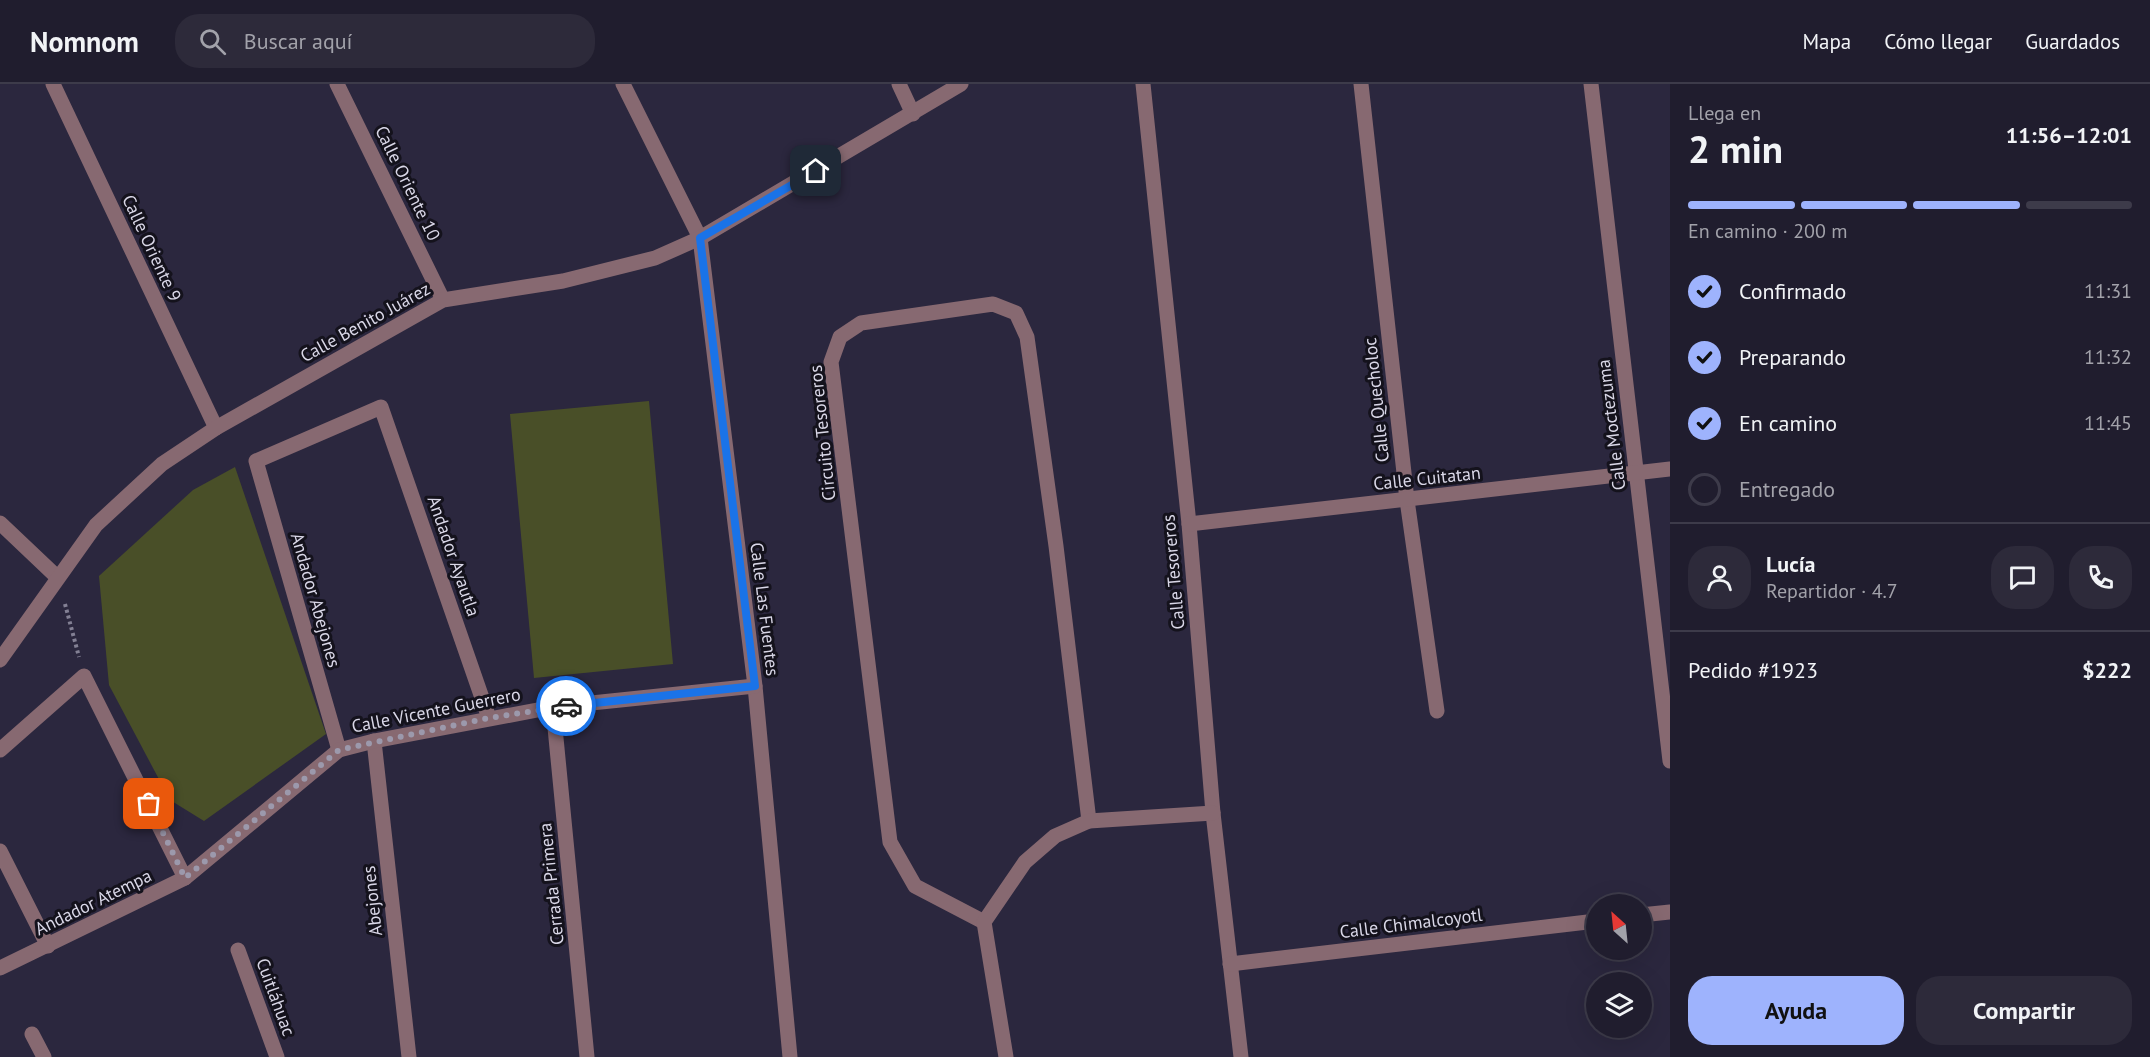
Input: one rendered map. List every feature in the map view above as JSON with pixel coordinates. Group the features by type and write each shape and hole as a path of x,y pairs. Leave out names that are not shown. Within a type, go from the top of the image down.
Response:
{"street":[{"name":"Calle Oriente 9","path":"53,84 216,428"},
{"name":"Calle Oriente 10","path":"337,84 443,300"},
{"name":"Calle Las Fuentes","path":"623,84 700,238 755,686 790,1057"},
{"path":"899,84 913,114"},
{"name":"Calle Benito Juárez","path":"0,660 11,648 57,577 96,525 153,471 216,428 443,300 563,280 656,258 700,238 961,84"},
{"name":"Calle Tesoreros","path":"1143,84 1189,524 1213,813 1241,1057"},
{"name":"Calle Quecholoc","path":"1361,84 1407,500 1437,711"},
{"name":"Calle Moctezuma","path":"1591,84 1670,761"},
{"name":"Circuito Tesoreros","path":"984,922 915,886 890,842 831,362 840,337 861,322 993,304 1016,313 1027,337 1056,546 1089,821"},
{"name":"Andador Abejones","path":"339,750 256,461 381,407"},
{"name":"Andador Ayautla","path":"381,407 489,718"},
{"name":"Calle Cuitatan","path":"1189,524 1670,469"},
{"path":"0,523 57,577"},
{"path":"0,750 84,676 185,878"},
{"name":"Calle Vicente Guerrero","path":"339,750 374,741 553,707 755,686"},
{"name":"Cerrada Primera","path":"553,707 587,1057"},
{"name":"Abejones","path":"374,741 409,1057"},
{"name":"Andador Atempa","path":"0,968 185,878 339,750"},
{"path":"1006,1057 984,922 1025,862 1055,836 1089,821 1213,813"},
{"path":"0,851 48,946"},
{"path":"1652,914 1670,912"},
{"name":"Calle Chimalcoyotl","path":"1230,964 1586,922"},
{"name":"Cuitláhuac","path":"238,950 277,1057"},
{"path":"32,1034 44,1057"}],"path":[{"path":"57,577 84,676"}],"green space":[{"path":"649,401 673,664 534,678 510,414"},
{"path":"235,467 326,734 204,821 170,800 109,685 99,576 193,490"}],"way so far":[{"path":"149,804 185,878 313,769 339,750 489,718 566,706"}],"route":[{"path":"566,706 755,686 700,238 816,171"}]}
